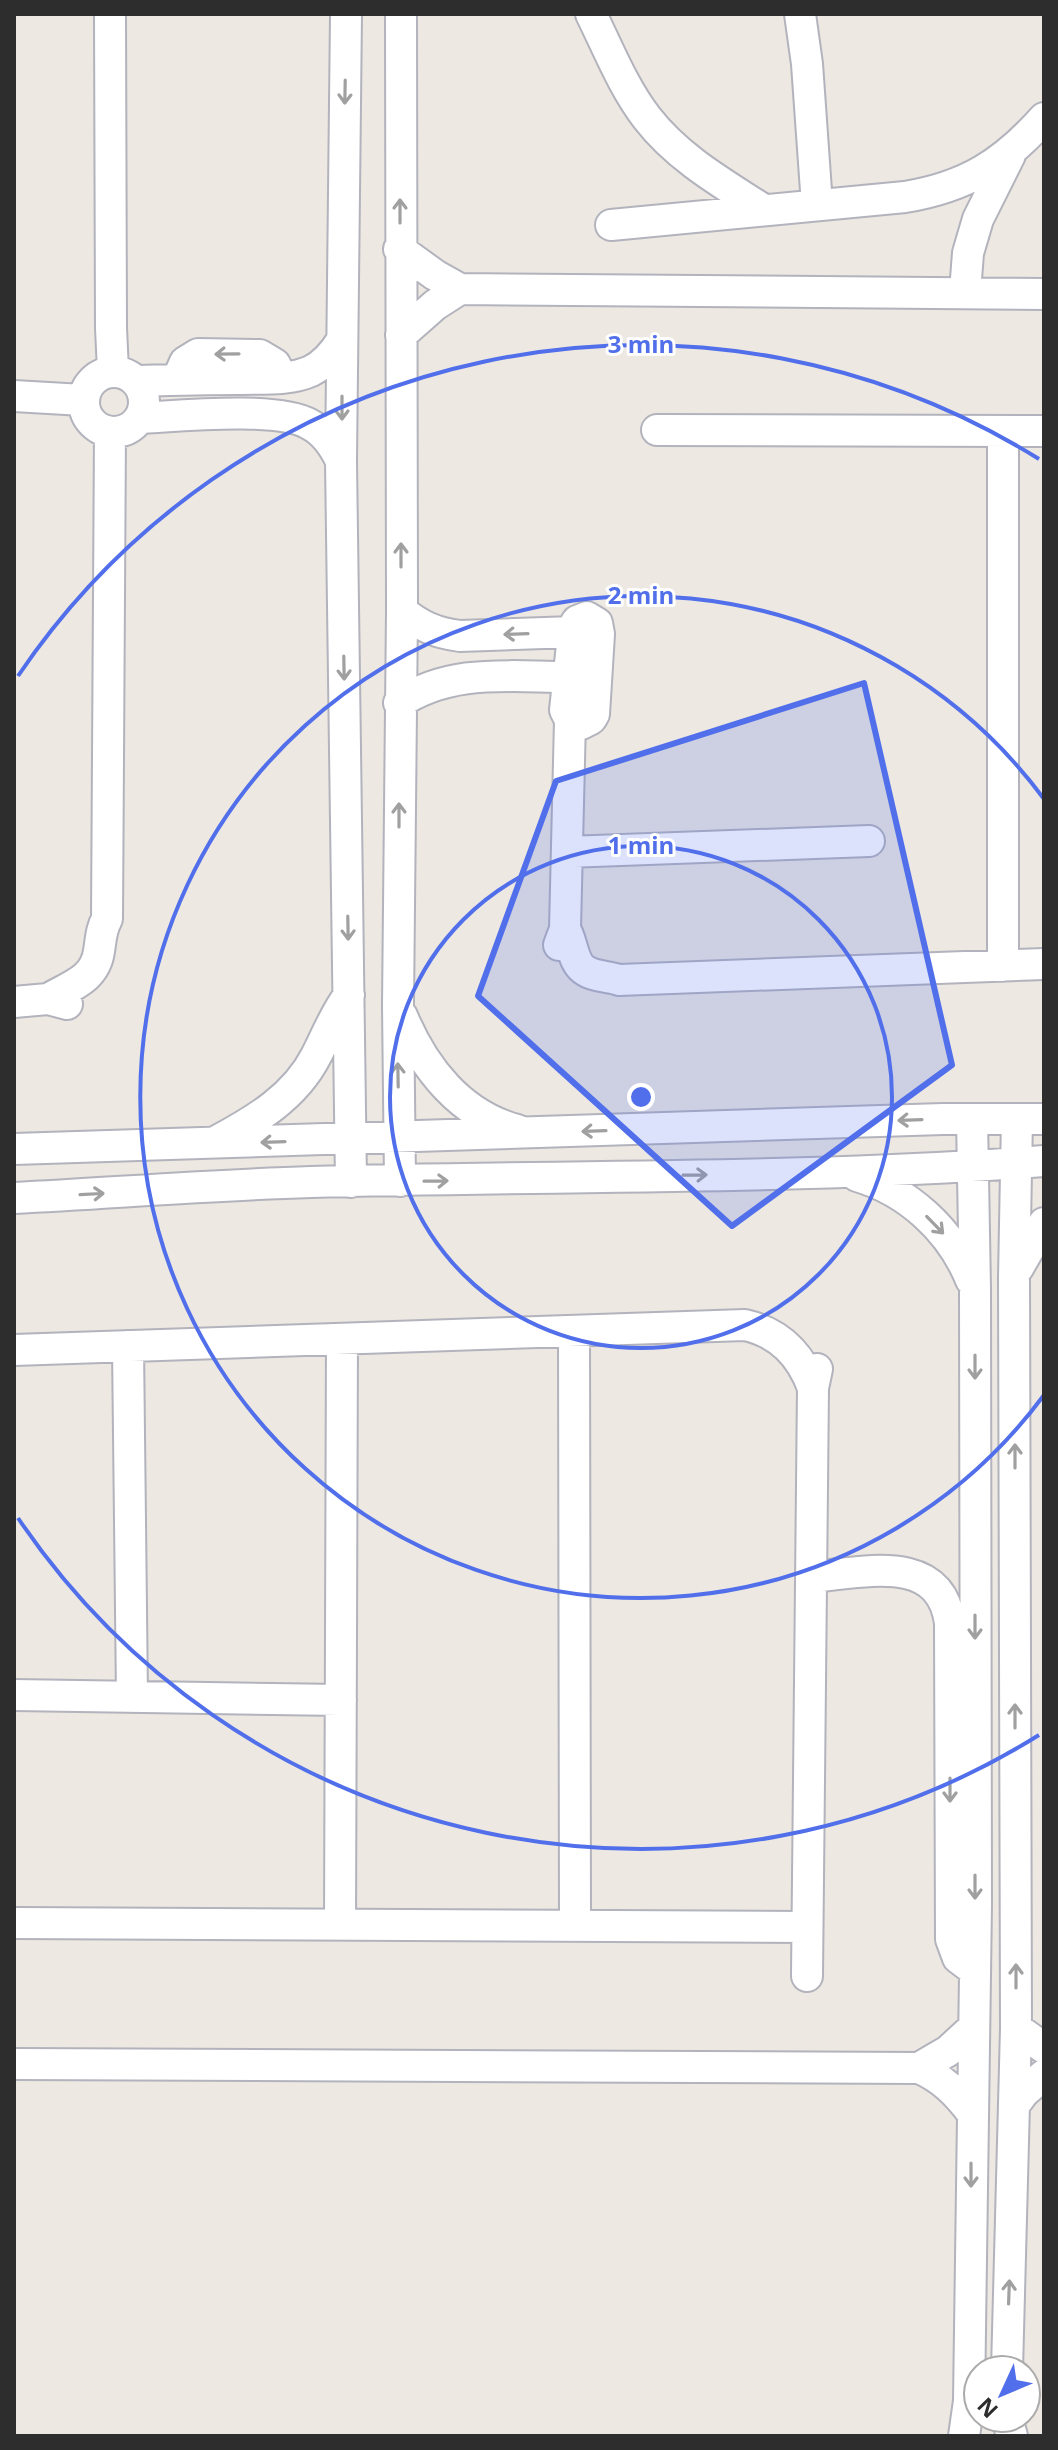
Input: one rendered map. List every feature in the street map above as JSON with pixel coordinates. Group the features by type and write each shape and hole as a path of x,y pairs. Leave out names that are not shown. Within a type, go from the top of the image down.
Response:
{"street":[{"path":"110,14 111,328 125,376 143,392 144,405 140,418 122,431 110,432 90,421 83,400 93,379 102,373 125,376 177,380 281,377 310,371 323,364 342,340"},
{"path":"346,14 341,461 351,1182"},
{"path":"400,1181 401,14"},
{"path":"591,14 630,93 663,137 695,164 764,210"},
{"path":"800,14 809,87 817,205"},
{"path":"611,225 905,197 937,191 983,172 1013,150 1044,118"},
{"path":"965,292 968,253 978,219 1013,150"},
{"path":"399,249 460,289 1044,294"},
{"path":"401,335 435,305 460,289"},
{"path":"14,396 83,400"},
{"path":"140,418 269,415 295,418 311,424 324,434 341,461"},
{"path":"657,430 1044,431"},
{"path":"1003,431 1003,966"},
{"path":"14,1002 48,999 77,985 91,972 99,955 102,929 107,919 110,432"},
{"path":"402,611 428,629 460,636 573,632"},
{"path":"568,698 581,724 591,719 594,714 599,628 593,619 577,621 573,632 568,698 565,929 583,970 619,980 1044,964"},
{"path":"399,703 440,682 472,677 568,698"},
{"path":"567,852 869,841"},
{"path":"213,1144 259,1117 292,1089 311,1064 329,1025 349,995"},
{"path":"398,1005 419,1051 450,1092 495,1122 531,1133"},
{"path":"964,2436 969,2401 974,1970 975,1289 972,1119"},
{"path":"14,1149 1031,1119 1030,1162 1014,1277 1016,2028 1007,2354"},
{"path":"14,1198 351,1182 845,1172 1030,1162"},
{"path":"845,1172 890,1189 928,1217 956,1250 975,1289"},
{"path":"1014,1277 1025,1252 1044,1223"},
{"path":"14,1350 745,1325 771,1334 793,1351 813,1388 807,1976"},
{"path":"574,1331 575,1925"},
{"path":"340,1924 342,1339"},
{"path":"128,1346 132,1697"},
{"path":"811,1577 908,1572 931,1584 945,1601 950,1623 951,1939 958,1958 974,1970"},
{"path":"14,1695 341,1700"},
{"path":"14,1923 807,1927"},
{"path":"919,2068 948,2051 973,2028"},
{"path":"1016,2028 1044,2048"},
{"path":"14,2064 919,2068 954,2091 972,2113"},
{"path":"1015,2104 1044,2075"}],"highlighted area":[{"path":"864,683 952,1065 732,1226 478,996 556,781"}]}
